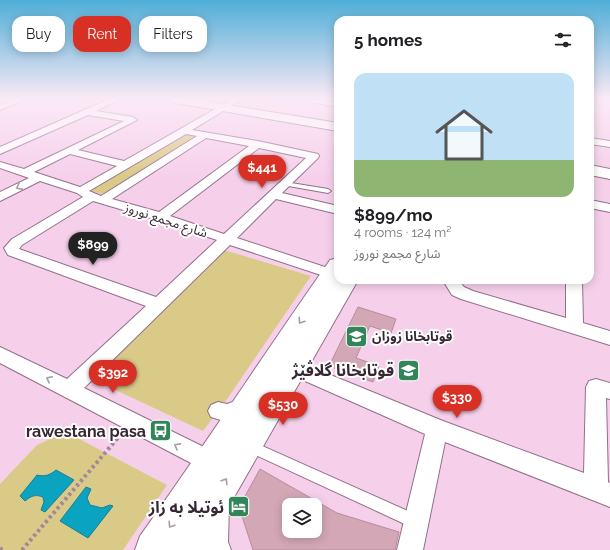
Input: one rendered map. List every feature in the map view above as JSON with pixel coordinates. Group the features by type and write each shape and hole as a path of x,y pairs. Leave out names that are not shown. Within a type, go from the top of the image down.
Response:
{"main road":[{"path":"594,167 610,170"},
{"path":"594,171 610,174"},
{"path":"154,550 212,464 282,349 334,280"},
{"path":"182,550 294,368 334,284"},
{"path":"211,504 209,543 212,550"}],"street":[{"path":"0,151 57,126"},
{"path":"26,172 121,126"},
{"path":"92,196 126,165 193,126"},
{"path":"70,389 314,156 185,131"},
{"path":"158,304 13,252 11,248 17,242 92,196 206,134"},
{"path":"594,141 610,144"},
{"path":"162,217 258,144"},
{"path":"69,151 126,165"},
{"name":"شارع مجمع نوروز","path":"0,165 26,172 38,178 92,196 162,217 225,240 334,272"},
{"path":"0,197 38,178"},
{"path":"273,195 334,209"},
{"path":"594,205 610,208"},
{"path":"453,284 458,291 467,295 610,338"},
{"path":"574,284 574,328"},
{"path":"1,356 70,389 181,449 212,464"},
{"path":"294,368 437,429 603,492 596,387 610,391"},
{"path":"218,411 227,412 247,406"},
{"path":"410,550 437,429"}],"lane":[{"path":"285,184 328,191"},
{"path":"247,445 416,522"}],"path":[{"path":"22,550 96,462 132,422"}],"shaded area":[{"path":"185,134 197,137 103,194 90,191"},
{"path":"224,250 311,276 223,405 203,431 92,379"},
{"path":"66,432 167,485 123,550 0,550 0,484 37,445"}],"water":[{"path":"56,470 74,480 45,512 41,510 44,502 43,497 33,496 25,501 20,496 37,475 47,475"},
{"path":"86,487 91,489 87,498 90,505 102,508 110,505 113,506 88,538 60,521"}],"building":[{"path":"358,307 396,319 391,333 370,326 356,358 379,366 373,382 329,366"},
{"path":"260,469 311,498 282,498 282,538 322,538 322,504 337,513 399,532 395,550 253,550 239,507"}],"place":[{"name":"قوتابخانا زوزان","path":"356,336"},
{"name":"قوتابخانا گلاڤێژ","path":"409,370"},
{"name":"rawestana pasa","path":"161,431"},
{"name":"ئوتيلا به زاز","path":"239,507"}]}
